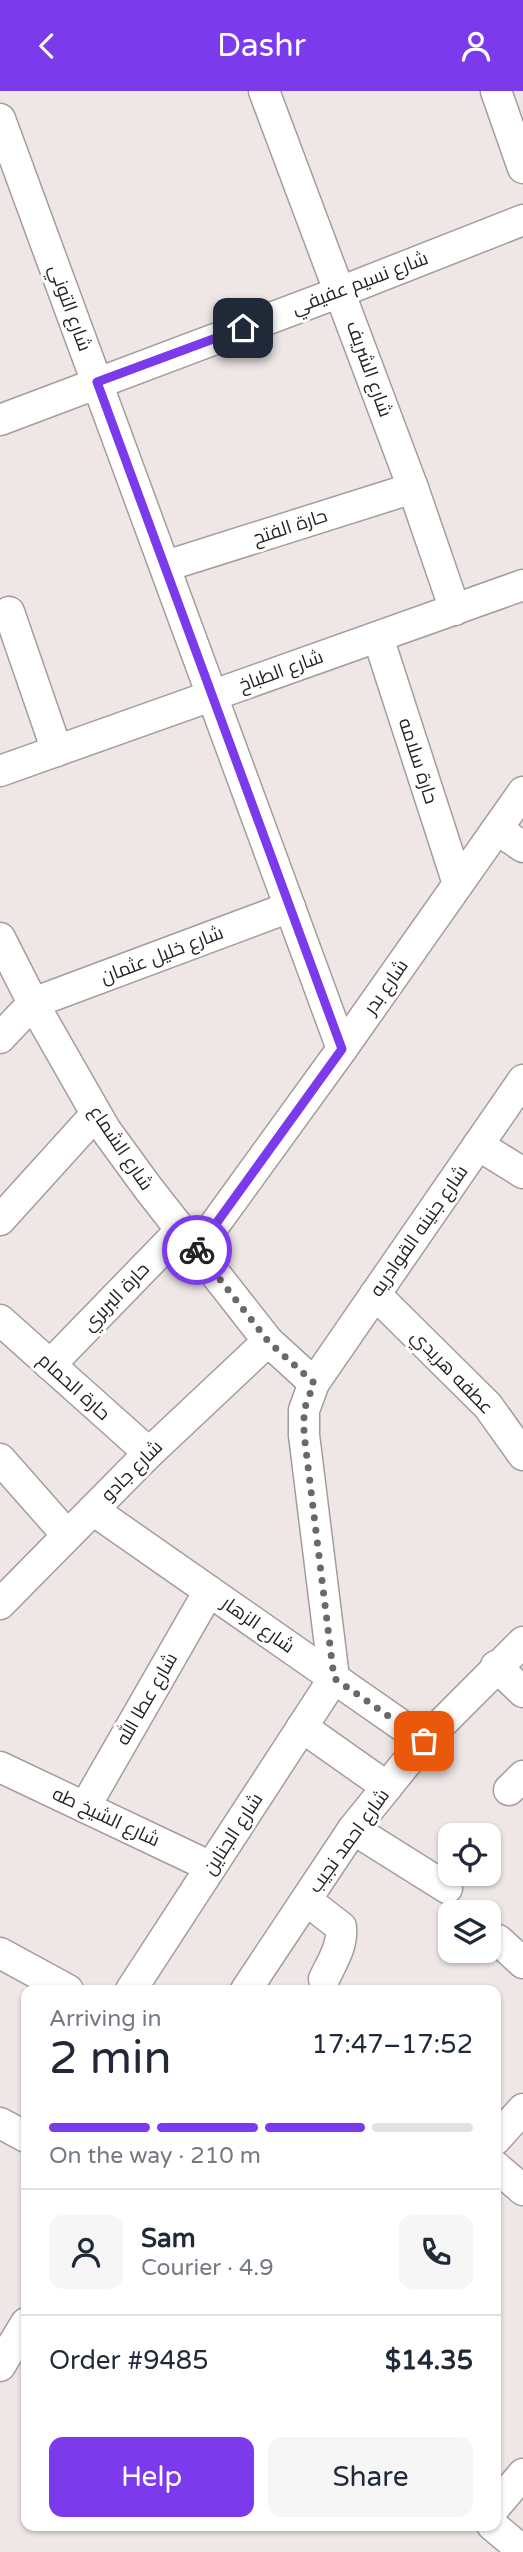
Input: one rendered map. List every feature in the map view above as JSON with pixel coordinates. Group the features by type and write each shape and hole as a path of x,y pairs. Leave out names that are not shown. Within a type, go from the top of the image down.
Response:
{"street":[{"name":"شارع الشريف","path":"264,91 413,488 455,610"},
{"path":"496,91 523,168"},
{"name":"شارع التوني","path":"0,119 342,1049"},
{"name":"شارع نسيم عفيفي","path":"0,420 523,220"},
{"name":"حارة الفتح","path":"166,566 413,488"},
{"name":"شارع الطباخ","path":"0,771 523,585"},
{"path":"9,612 57,751"},
{"name":"حارة سلامه","path":"378,637 458,884"},
{"name":"شارع بدر","path":"189,1240 342,1049 523,792"},
{"path":"497,829 523,847"},
{"name":"شارع خليل عثمان","path":"33,1003 290,907"},
{"name":"شارع الشماع","path":"0,938 33,1003 96,1114 148,1188 268,1341 314,1383"},
{"path":"0,1038 33,1003"},
{"name":"شارع جنينه القوادريه","path":"314,1383 523,1080"},
{"path":"0,1220 96,1114"},
{"path":"478,1145 523,1173"},
{"name":"حارة البربري","path":"50,1365 189,1240"},
{"name":"عطفه هريدي","path":"375,1294 488,1406 523,1455"},
{"name":"حارة الحمام","path":"0,1320 149,1453"},
{"name":"شارع جادو","path":"0,1605 149,1453 268,1341"},
{"path":"314,1383 304,1410 304,1434 334,1678"},
{"path":"0,1459 67,1535"},
{"name":"شارع الزهار","path":"93,1510 424,1741"},
{"name":"شارع عطا الله","path":"85,1807 209,1591"},
{"name":"شارع احمد نجيب","path":"249,1985 353,1829 424,1741 523,1642"},
{"path":"496,1667 523,1692"},
{"name":"شارع الجناين","path":"134,1985 334,1678"},
{"path":"302,1727 387,1787"},
{"name":"شارع الشيخ طه","path":"0,1767 211,1867"},
{"path":"353,1829 447,1888"},
{"path":"306,1900 341,1927 339,1947 324,1979"},
{"path":"501,1943 523,1963"},
{"path":"0,1953 59,1985"},
{"path":"501,2133 523,2109"},
{"path":"0,2123 21,2134"},
{"path":"501,2171 523,2190"},
{"path":"0,2366 21,2331"},
{"path":"501,2500 523,2475"},
{"path":"499,2531 523,2551"}],"way so far":[{"path":"197,1250 268,1341 314,1383 304,1410 304,1434 334,1678 424,1741"}],"route":[{"path":"197,1250 342,1049 97,382 243,328"}]}
